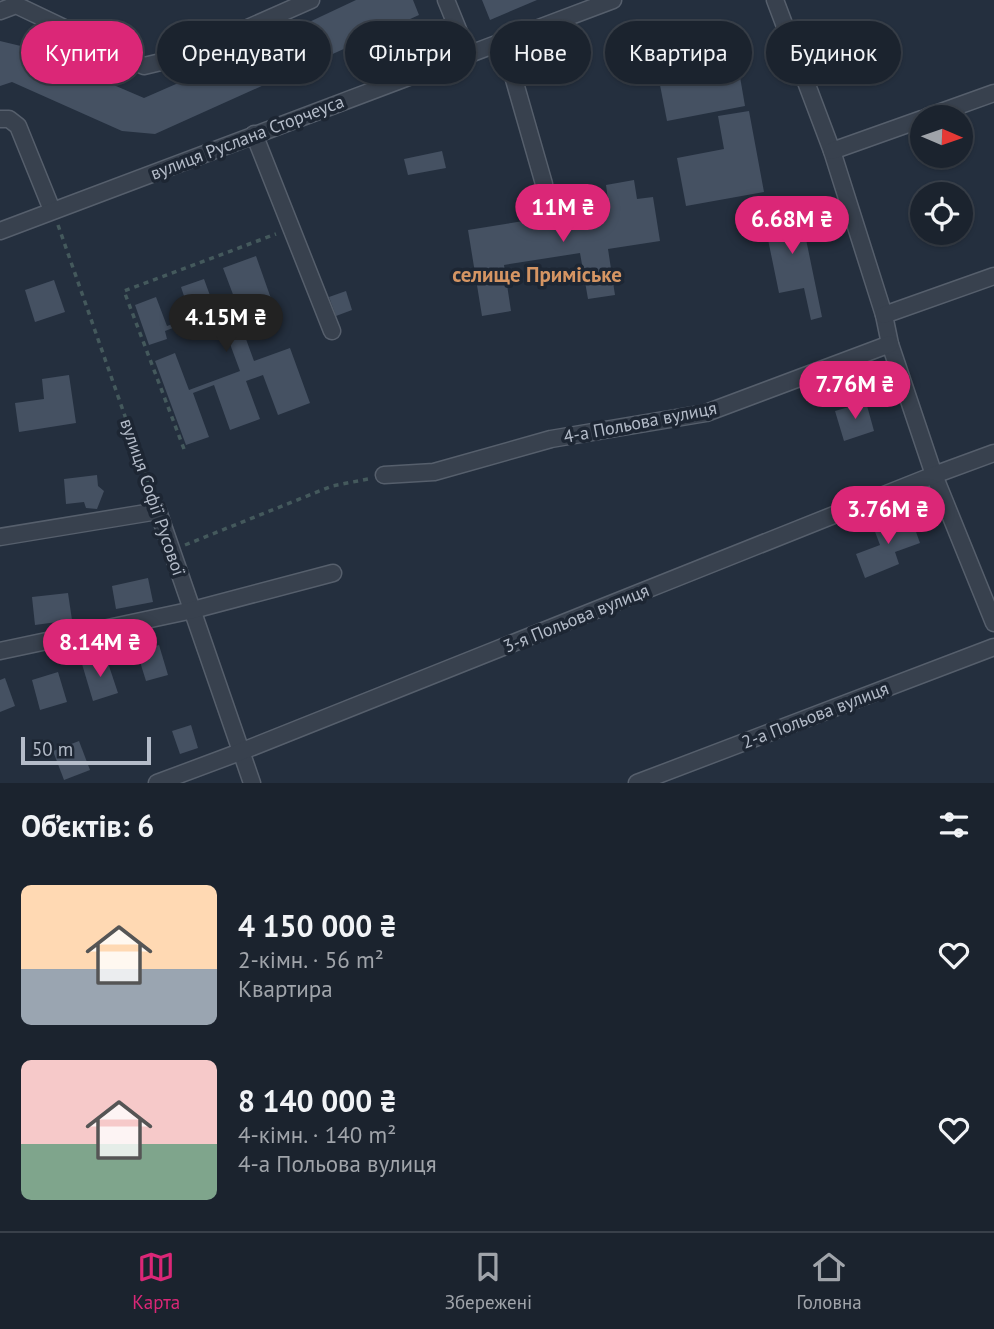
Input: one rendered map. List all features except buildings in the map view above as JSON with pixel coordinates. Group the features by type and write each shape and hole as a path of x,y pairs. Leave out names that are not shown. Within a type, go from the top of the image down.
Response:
{"street":[{"path":"0,11 16,5 144,66 182,57 311,0"},
{"path":"446,0 455,21"},
{"name":"вулиця Руслана Сторчеуса","path":"557,21 613,0"},
{"path":"775,0 832,151 884,315 890,344 934,474 994,623"},
{"name":"вулиця Руслана Сторчеуса","path":"0,231 388,84"},
{"path":"515,84 544,184"},
{"path":"961,105 994,93"},
{"path":"0,119 9,119 18,126 52,210"},
{"path":"832,151 910,123"},
{"path":"254,134 332,331"},
{"path":"884,315 994,276"},
{"name":"4-а Польова вулиця","path":"384,475 434,472 551,439 706,413 890,344"},
{"name":"3-я Польова вулиця","path":"157,783 934,474 994,453"},
{"path":"0,537 158,512"},
{"name":"вулиця Софії Русової","path":"158,512 253,783"},
{"path":"0,651 192,610 333,573"},
{"name":"2-а Польова вулиця","path":"637,783 994,647"}],"path":[{"name":"вулиця Софії Русової","path":"52,210 158,512"},
{"path":"184,449 124,291 291,228"},
{"path":"172,550 332,486 384,475"}],"district":[{"name":"селище Приміське","path":"537,274"}]}
